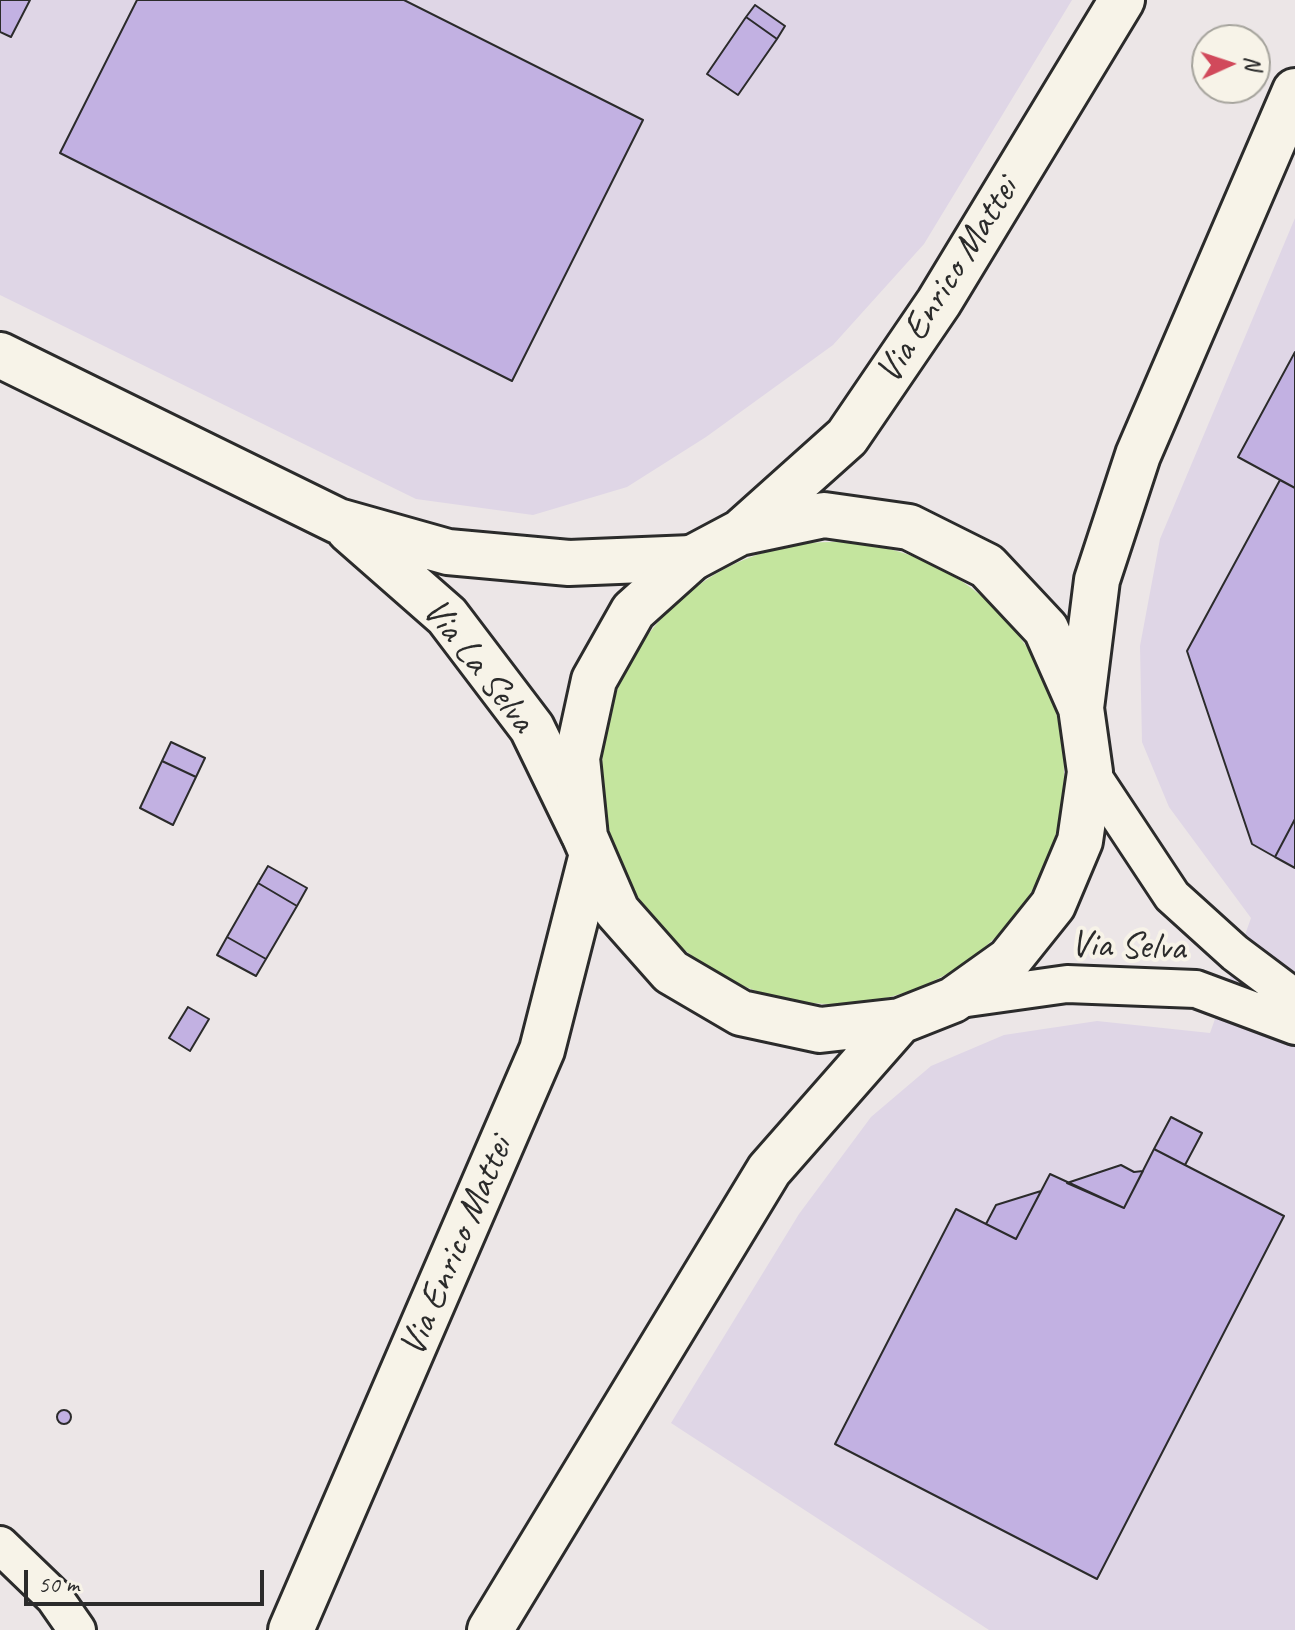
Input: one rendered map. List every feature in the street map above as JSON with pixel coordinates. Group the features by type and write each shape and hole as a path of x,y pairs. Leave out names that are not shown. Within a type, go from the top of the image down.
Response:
{"main road":[{"name":"Via Enrico Mattei","path":"739,533 847,437 939,302 1122,0"},
{"path":"490,1630 769,1170 900,1021 953,1000 1009,960 1053,905 1080,841 1090,772 1081,708 1097,580 1138,455 1295,91"},
{"name":"Via La Selva","path":"0,355 338,521 448,552 569,563 692,558"},
{"path":"588,845 577,758 594,680 633,611 692,558 739,533 824,515 909,527 987,566 1046,629 1081,708"},
{"name":"Via La Selva","path":"338,521 447,616 532,728 617,911 671,972 741,1013 820,1030 900,1021"},
{"name":"Via Enrico Mattei","path":"291,1630 542,1050 588,845"}],"street":[{"name":"Via Selva","path":"1090,772 1172,896 1235,953 1295,998"},
{"name":"Via Selva","path":"953,1000 1067,984 1196,989 1295,1026"},
{"path":"0,1545 54,1597 77,1630"}],"shaded area":[{"path":"0,0 1072,0 924,244 833,345 706,437 627,487 533,515 416,499 0,295"},
{"path":"1295,218 1295,1630 989,1630 671,1423 799,1214 871,1117 931,1066 1004,1035 1097,1021 1210,1033 1251,918 1169,807 1142,742 1140,646 1160,539"}],"green space":[{"path":"833,542 878,546 922,559 961,581 997,609 1025,645 1047,684 1060,728 1064,773 1060,818 1047,862 1025,901 997,937 961,965 922,987 878,1000 833,1004 788,1000 744,987 705,965 669,937 641,901 619,862 606,818 602,773 606,728 619,684 641,645 669,609 705,581 744,559 788,546"}],"building":[{"path":"0,0 30,0 11,37 0,32"},
{"path":"137,0 404,0 643,120 512,381 60,153"},
{"path":"755,5 785,26 777,39 746,17"},
{"path":"746,17 777,39 738,95 707,74"},
{"path":"1295,352 1295,488 1238,457"},
{"path":"1280,480 1295,488 1295,819 1275,857 1252,844 1187,651"},
{"path":"171,742 205,758 196,777 162,761"},
{"path":"162,761 196,777 173,825 140,808"},
{"path":"1295,819 1295,868 1275,857"},
{"path":"268,866 307,888 297,906 258,883"},
{"path":"258,883 297,906 266,959 227,937"},
{"path":"227,937 266,959 256,976 217,955"},
{"path":"188,1007 209,1019 190,1051 169,1038"},
{"path":"1171,1117 1202,1133 1185,1165 1154,1149"},
{"path":"1154,1149 1284,1216 1097,1579 835,1444 956,1209 1016,1239 1050,1174 1124,1208"},
{"path":"1121,1165 1134,1172 1143,1171 1124,1208 1067,1183"},
{"path":"1041,1191 1016,1239 986,1224 996,1205"},
{"path":"64,1410 71,1417 64,1424 57,1417"}]}
